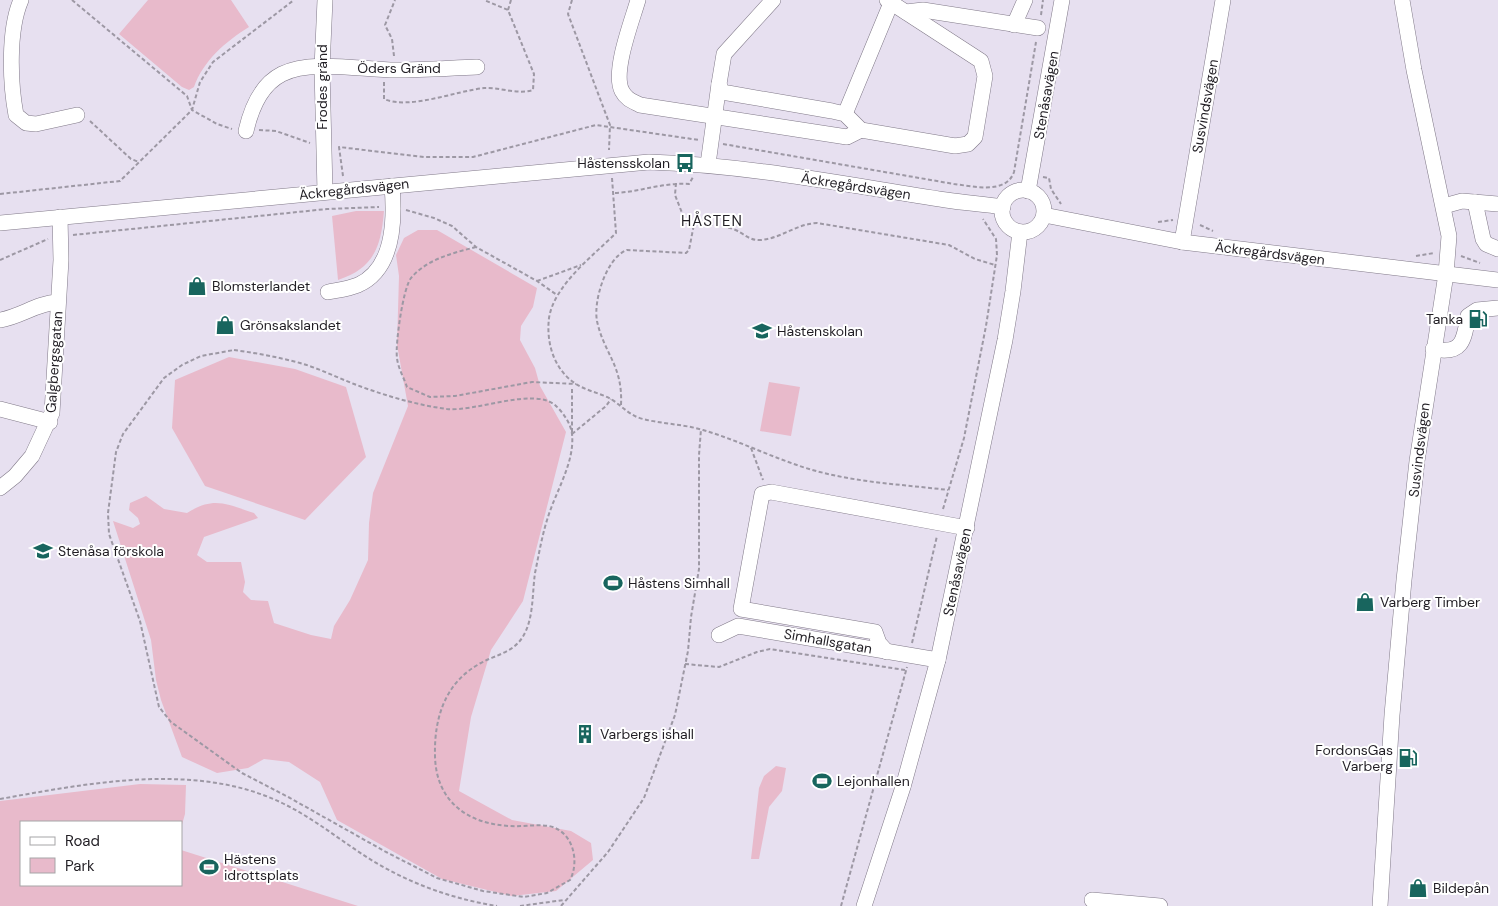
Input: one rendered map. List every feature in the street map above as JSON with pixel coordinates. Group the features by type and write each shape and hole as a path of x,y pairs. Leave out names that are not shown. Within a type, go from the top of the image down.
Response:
{"street":[{"path":"21,0 14,35 11,77 16,115 26,123 36,124 77,115"},
{"name":"Frodes gränd","path":"325,192 322,68 326,0"},
{"path":"638,0 618,76 621,89 627,99 640,105 847,137 860,130"},
{"path":"708,164 724,54 773,0"},
{"path":"1014,25 1025,0"},
{"name":"Stenåsavägen","path":"1028,191 1062,0"},
{"name":"Susvindsvägen","path":"1182,242 1223,0"},
{"name":"Susvindsvägen","path":"1380,906 1392,715 1404,580 1417,461 1432,349 1446,274 1449,236 1414,70 1402,0"},
{"path":"719,84 719,88 729,94 845,114 860,130 955,146 968,144 975,136 985,76 984,66 982,62 889,1 845,114"},
{"path":"906,12 923,10 1038,28"},
{"name":"Öders Gränd","path":"246,130 253,108 270,82 290,71 322,68 394,70 477,67"},
{"name":"Äckregårdsvägen","path":"0,223 621,164 708,164 1003,207"},
{"path":"328,292 358,285 368,279 379,268 385,258 389,244 393,208 392,186"},
{"path":"1028,191 1037,195 1042,202 1044,216 1037,227 1029,231 1020,232 1006,223 1003,207 1012,193 1028,191"},
{"path":"1444,206 1462,201 1498,204"},
{"path":"1475,202 1483,239 1486,244 1498,249"},
{"name":"Äckregårdsvägen","path":"1044,216 1182,242 1498,280"},
{"name":"Galgbergsgatan","path":"0,488 15,476 32,456 50,422 55,378 62,236 60,217"},
{"name":"Stenåsavägen","path":"864,906 903,787 938,660 1005,340 1020,232"},
{"path":"0,320 20,315 42,304 58,302"},
{"path":"1432,349 1442,351 1456,349 1464,341 1468,316 1477,310 1498,308"},
{"path":"0,409 50,422"},
{"path":"887,652 879,643 875,632 741,610 761,498 766,492 967,528"},
{"name":"Simhallsgatan","path":"719,635 738,626 887,652 908,663 938,660"},
{"path":"1092,900 1152,906"}],"path":[{"path":"72,0 187,96 192,110 228,129 276,131 323,146"},
{"path":"0,194 120,181 192,110 200,82 213,62 294,0"},
{"path":"394,70 392,39 384,25 395,0"},
{"path":"508,10 511,0"},
{"path":"572,0 568,14 610,125 609,150"},
{"path":"77,115 86,118 131,159 139,162"},
{"path":"1014,172 1049,178 1051,189 1059,203 1065,207"},
{"path":"612,174 615,193 616,233 583,264 558,296 549,316 550,349 561,369 576,384 611,399 642,419 701,429 825,473 948,490"},
{"path":"615,193 676,183 689,184 694,175"},
{"path":"676,183 675,195 686,223 732,229 747,239 758,240 780,237 800,225 817,223 949,245 975,259 995,265"},
{"path":"841,906 867,819 908,663 948,490 964,438 986,326 998,244 982,217 985,187"},
{"path":"0,260 46,240 62,236 328,209 358,207 393,208 434,218 452,226 476,247 537,281 558,296"},
{"path":"1153,224 1170,220 1199,225 1220,234"},
{"path":"621,406 620,375 596,318 605,276 618,253 627,250 686,253 694,224"},
{"path":"476,247 446,255 426,265 410,280 401,307 397,358 407,387 430,397 455,396 532,382 572,386 576,384"},
{"path":"1414,256 1431,253 1448,254 1462,256 1481,264"},
{"path":"537,281 583,264"},
{"path":"572,386 572,434 568,464 542,539 527,629 515,646 481,663 462,676 449,690 441,709 435,749 435,769 442,788 450,802 464,814 490,823 509,826 549,826 564,835 574,854 576,863 570,880 548,893 524,897 483,891 437,878 242,773 171,722 159,707 140,621 109,534 108,513 112,475 123,434 159,385 182,365 201,356 234,350 274,356 302,364 377,392 446,409 468,409 513,401 543,400 558,407 570,426 572,434"},
{"path":"572,434 606,406 611,399"},
{"path":"561,906 564,900 608,852 644,798 675,715 685,664 699,569 699,455 701,429"},
{"path":"751,448 766,492"},
{"path":"685,664 719,667 770,649 908,663"},
{"path":"0,799 124,782 192,780 229,785 267,796 293,809 372,861 417,884 458,897 497,906"},
{"path":"520,906 564,900"}],"green space":[{"path":"148,0 231,0 249,27 216,52 203,69 194,87 189,90 182,87 119,34"},
{"path":"356,211 384,211 381,235 378,245 368,262 350,275 338,280 332,216"},
{"path":"418,230 437,230 537,288 533,307 521,326 520,340 535,368 540,386 566,432 523,601 491,650 471,717 459,791 512,820 571,831 591,843 593,860 556,891 512,896 442,879 337,820 320,782 289,762 264,759 248,768 217,773 182,757 161,700 156,680 151,640 113,521 133,528 140,524 138,518 129,510 130,503 146,496 164,509 187,513 205,505 220,503 254,513 258,518 204,537 197,555 207,562 241,562 245,582 243,592 251,600 268,601 274,623 311,635 331,639 334,626 350,600 368,560 369,523 373,493 408,406 397,345 399,276 396,255 404,238"},
{"path":"229,357 295,369 346,387 366,457 305,520 205,486 172,428 175,380"},
{"path":"769,382 800,387 791,436 760,431"},
{"path":"776,766 786,768 782,791 769,807 759,859 751,859 759,788 764,776"},
{"path":"140,784 186,785 185,814 182,824 182,821 20,821 20,886 182,886 182,850 358,906 0,906 0,801"}],"place":[{"name":"Håstensskolan","path":"685,163"},
{"name":"Blomsterlandet","path":"197,286"},
{"name":"Tanka","path":"1478,319"},
{"name":"Grönsakslandet","path":"225,325"},
{"name":"Håstenskolan","path":"762,331"},
{"name":"Stenåsa förskola","path":"43,551"},
{"name":"Håstens Simhall","path":"613,583"},
{"name":"Varberg Timber","path":"1365,602"},
{"name":"Varbergs ishall","path":"585,734"},
{"name":"FordonsGas Varberg","path":"1408,758"},
{"name":"Lejonhallen","path":"822,781"},
{"name":"Hästens idrottsplats","path":"209,867"},
{"name":"Bildepån","path":"1418,888"}],"district":[{"name":"HÅSTEN","path":"712,221"}]}
